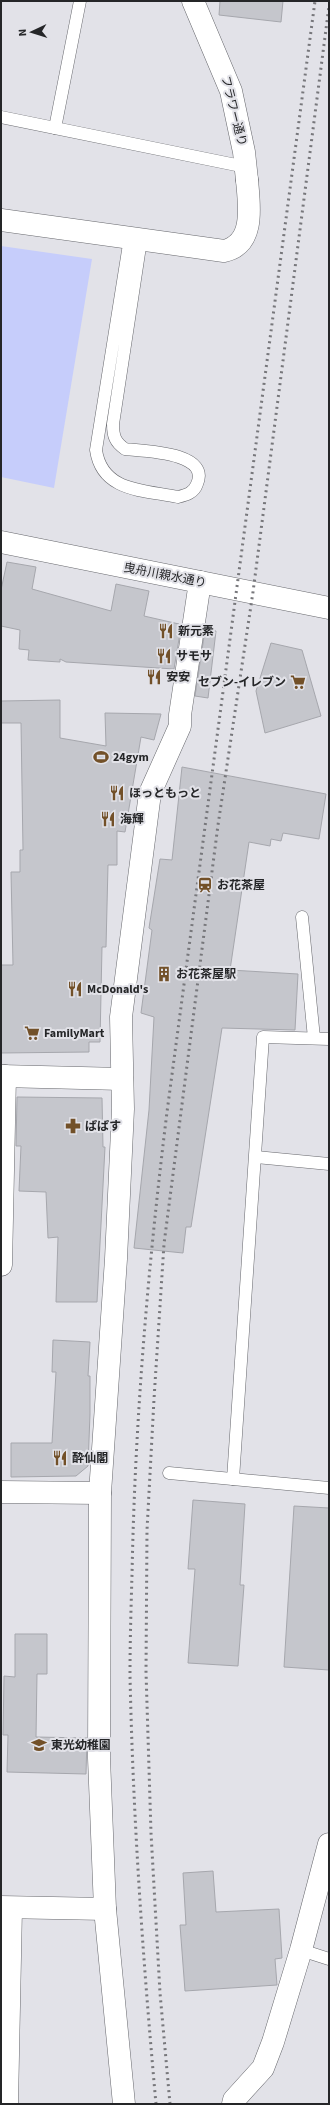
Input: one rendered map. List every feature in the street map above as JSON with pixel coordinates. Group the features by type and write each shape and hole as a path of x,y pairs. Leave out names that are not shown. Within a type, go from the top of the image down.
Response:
{"street":[{"name":"フラワー通り","path":"1,220 211,250 234,248 246,234 248,219 247,173 231,91 193,1"},
{"name":"曳舟川親水通り","path":"1,542 329,608"},
{"path":"124,2104 105,1909 99,1758 100,1493 116,1259 123,1109 121,1017 150,793 180,726 180,715 200,582"},
{"path":"1,1265 3,1076 122,1079"},
{"path":"1,1492 100,1493"},
{"path":"233,2104 234,2100 263,2068 273,2042 301,1950 329,1844"},
{"path":"7,2104 6,1907 105,1909"}],"lane":[{"path":"55,128 80,1"},
{"path":"1,118 55,128 247,173"},
{"path":"135,239 113,424 113,435 118,444 125,449 184,457 193,463 199,473 198,484 187,495 178,497 121,486 111,480 103,472 97,461 96,450 135,239"},
{"path":"302,917 314,1038"},
{"path":"233,1479 263,1037 329,1039"},
{"path":"256,1157 329,1164"},
{"path":"169,1473 329,1488"},
{"path":"301,1950 329,1959"}],"shaded area":[{"path":"1,246 92,259 54,488 1,477"}],"building":[{"path":"220,1 283,1 281,22 219,15"},
{"path":"7,562 36,567 32,589 111,611 116,584 149,591 144,616 179,624 181,627 174,669 66,662 60,659 60,662 28,660 29,650 19,649 20,630 1,626 1,590"},
{"path":"205,630 216,631 208,698 195,696"},
{"path":"271,643 302,650 321,716 265,733 256,691"},
{"path":"60,700 60,738 106,746 105,713 161,714 154,740 141,737 125,832 117,831 117,865 108,865 106,947 102,947 100,1042 89,1042 89,1052 1,1053 1,965 13,965 11,872 20,872 20,850 23,850 21,723 1,723 1,701"},
{"path":"182,767 326,794 319,839 283,833 281,841 271,839 270,846 249,842 230,970 298,974 295,1030 222,1028 191,1227 186,1227 183,1253 134,1248 149,1110 154,1017 141,1013 152,930 149,928 160,859 172,860"},
{"path":"17,1097 102,1098 103,1147 105,1147 97,1302 56,1302 58,1237 48,1238 46,1192 19,1191 21,1146 16,1146"},
{"path":"53,1340 90,1342 88,1376 90,1376 90,1414 88,1466 76,1476 11,1477 11,1443 52,1443 56,1372 52,1372"},
{"path":"193,1500 245,1504 240,1585 244,1585 238,1666 188,1663 195,1569 188,1569"},
{"path":"294,1506 329,1508 329,1670 284,1667"},
{"path":"15,1634 47,1634 47,1674 37,1674 36,1737 87,1738 86,1774 7,1772 8,1735 3,1735 4,1676 15,1677"},
{"path":"213,1871 216,1912 279,1909 282,1958 275,1959 277,1985 185,1991 180,1925 186,1925 183,1873"}],"railway":[{"path":"156,2104 139,1890 131,1729 131,1625 139,1401 148,1285 167,1112 315,1"},
{"path":"170,2104 160,1993 151,1833 146,1672 147,1530 164,1244 218,825 253,592 329,6"}],"place":[{"name":"新元素","path":"166,631"},
{"name":"サモサ","path":"164,656"},
{"name":"安安","path":"154,677"},
{"name":"セブン-イレブン","path":"298,682"},
{"name":"24gym","path":"101,757"},
{"name":"ほっともっと","path":"117,793"},
{"name":"海輝","path":"108,819"},
{"name":"お花茶屋","path":"205,885"},
{"name":"お花茶屋駅","path":"164,974"},
{"name":"McDonald's","path":"75,989"},
{"name":"FamilyMart","path":"32,1033"},
{"name":"ぱぱす","path":"73,1126"},
{"name":"酔仙閣","path":"60,1458"},
{"name":"東光幼稚園","path":"39,1745"}]}
